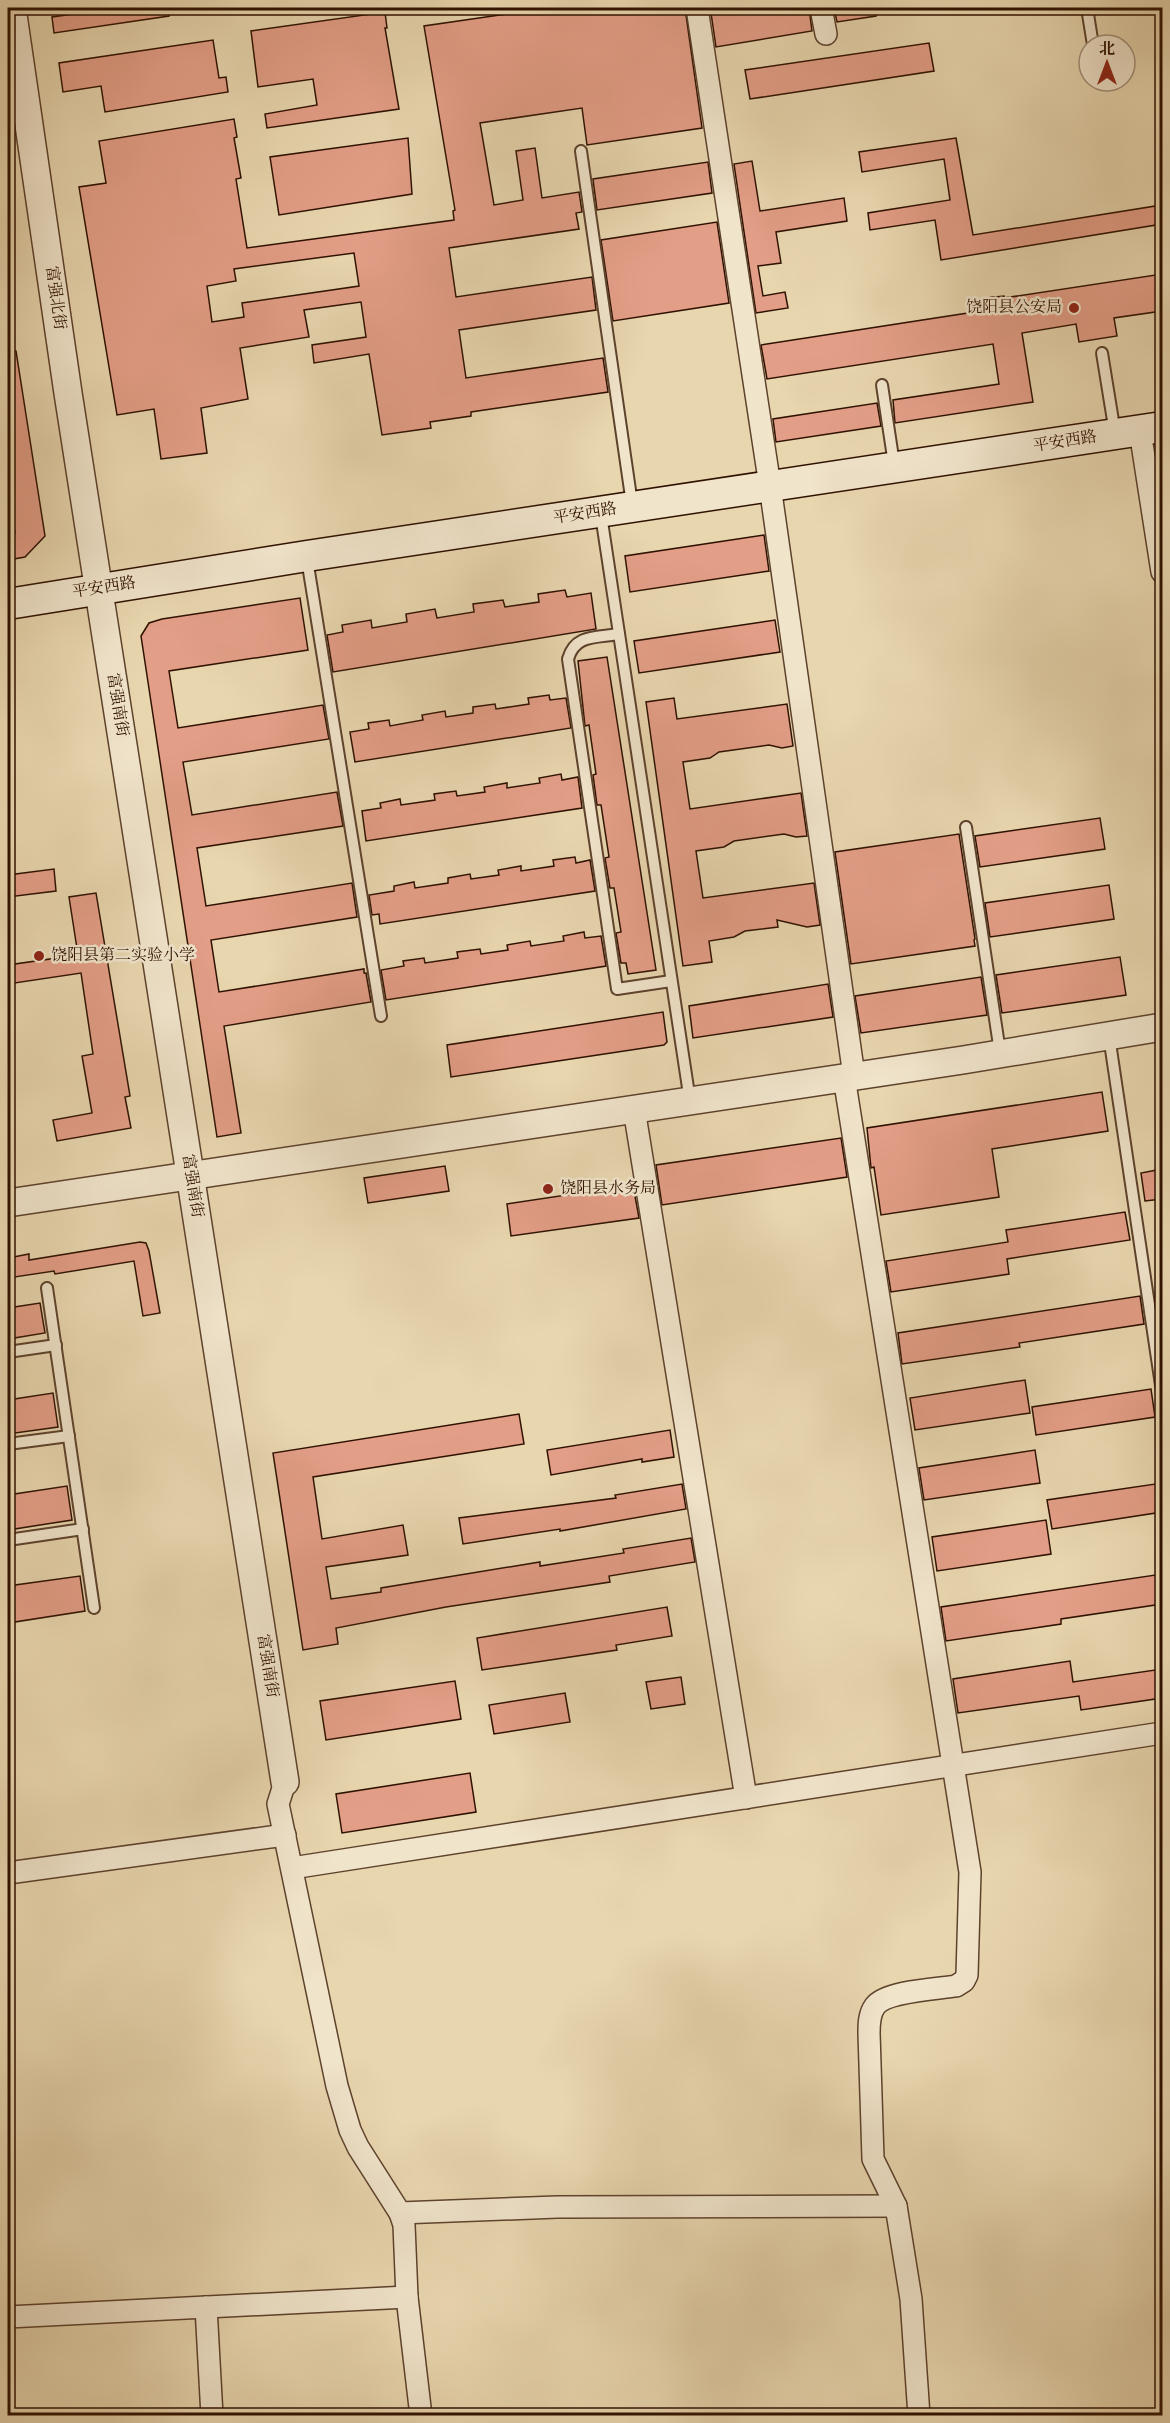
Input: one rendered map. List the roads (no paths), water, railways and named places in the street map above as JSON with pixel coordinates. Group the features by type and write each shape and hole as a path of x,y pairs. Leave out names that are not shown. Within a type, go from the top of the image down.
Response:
{"main road":[{"name":"平安西路","path":"8,604 307,556 1139,431"}],"street":[{"name":"富强北街","path":"12,8 99,589"},
{"path":"697,8 770,486 849,1077 970,1872 967,1975 964,1981 956,1986 888,1997 875,2005 870,2014 868,2033 873,2159 896,2206 911,2299 919,2415"},
{"path":"821,8 826,34"},
{"path":"1139,431 1162,572"},
{"name":"富强南街","path":"99,589 285,1782"},
{"path":"8,1203 1000,1054 1162,1027"},
{"path":"634,1109 746,1798"},
{"path":"292,1868 1162,1733"},
{"path":"285,1782 278,1804 337,2086 350,2130 400,2213 404,2225 406,2297 421,2415"},
{"path":"8,1873 285,1835"},
{"path":"400,2213 557,2207 896,2206"},
{"path":"8,2317 406,2297"},
{"path":"206,2307 212,2415"}],"lane":[{"path":"1087,8 1091,33"},
{"path":"580,151 632,507"},
{"path":"1102,353 1139,431"},
{"path":"882,385 895,467"},
{"path":"600,512 690,1101"},
{"path":"307,556 381,1016"},
{"path":"619,634 579,640 572,648 568,659 615,978 617,989 671,981"},
{"path":"966,827 1000,1054"},
{"path":"1109,1036 1162,1392"},
{"path":"47,1288 94,1608"},
{"path":"8,1352 56,1345"},
{"path":"8,1444 69,1436"},
{"path":"8,1540 83,1529"}],"place":[{"name":"饶阳县公安局","path":"1074,308"},
{"name":"饶阳县第二实验小学","path":"39,956"},
{"name":"饶阳县水务局","path":"548,1189"}]}
